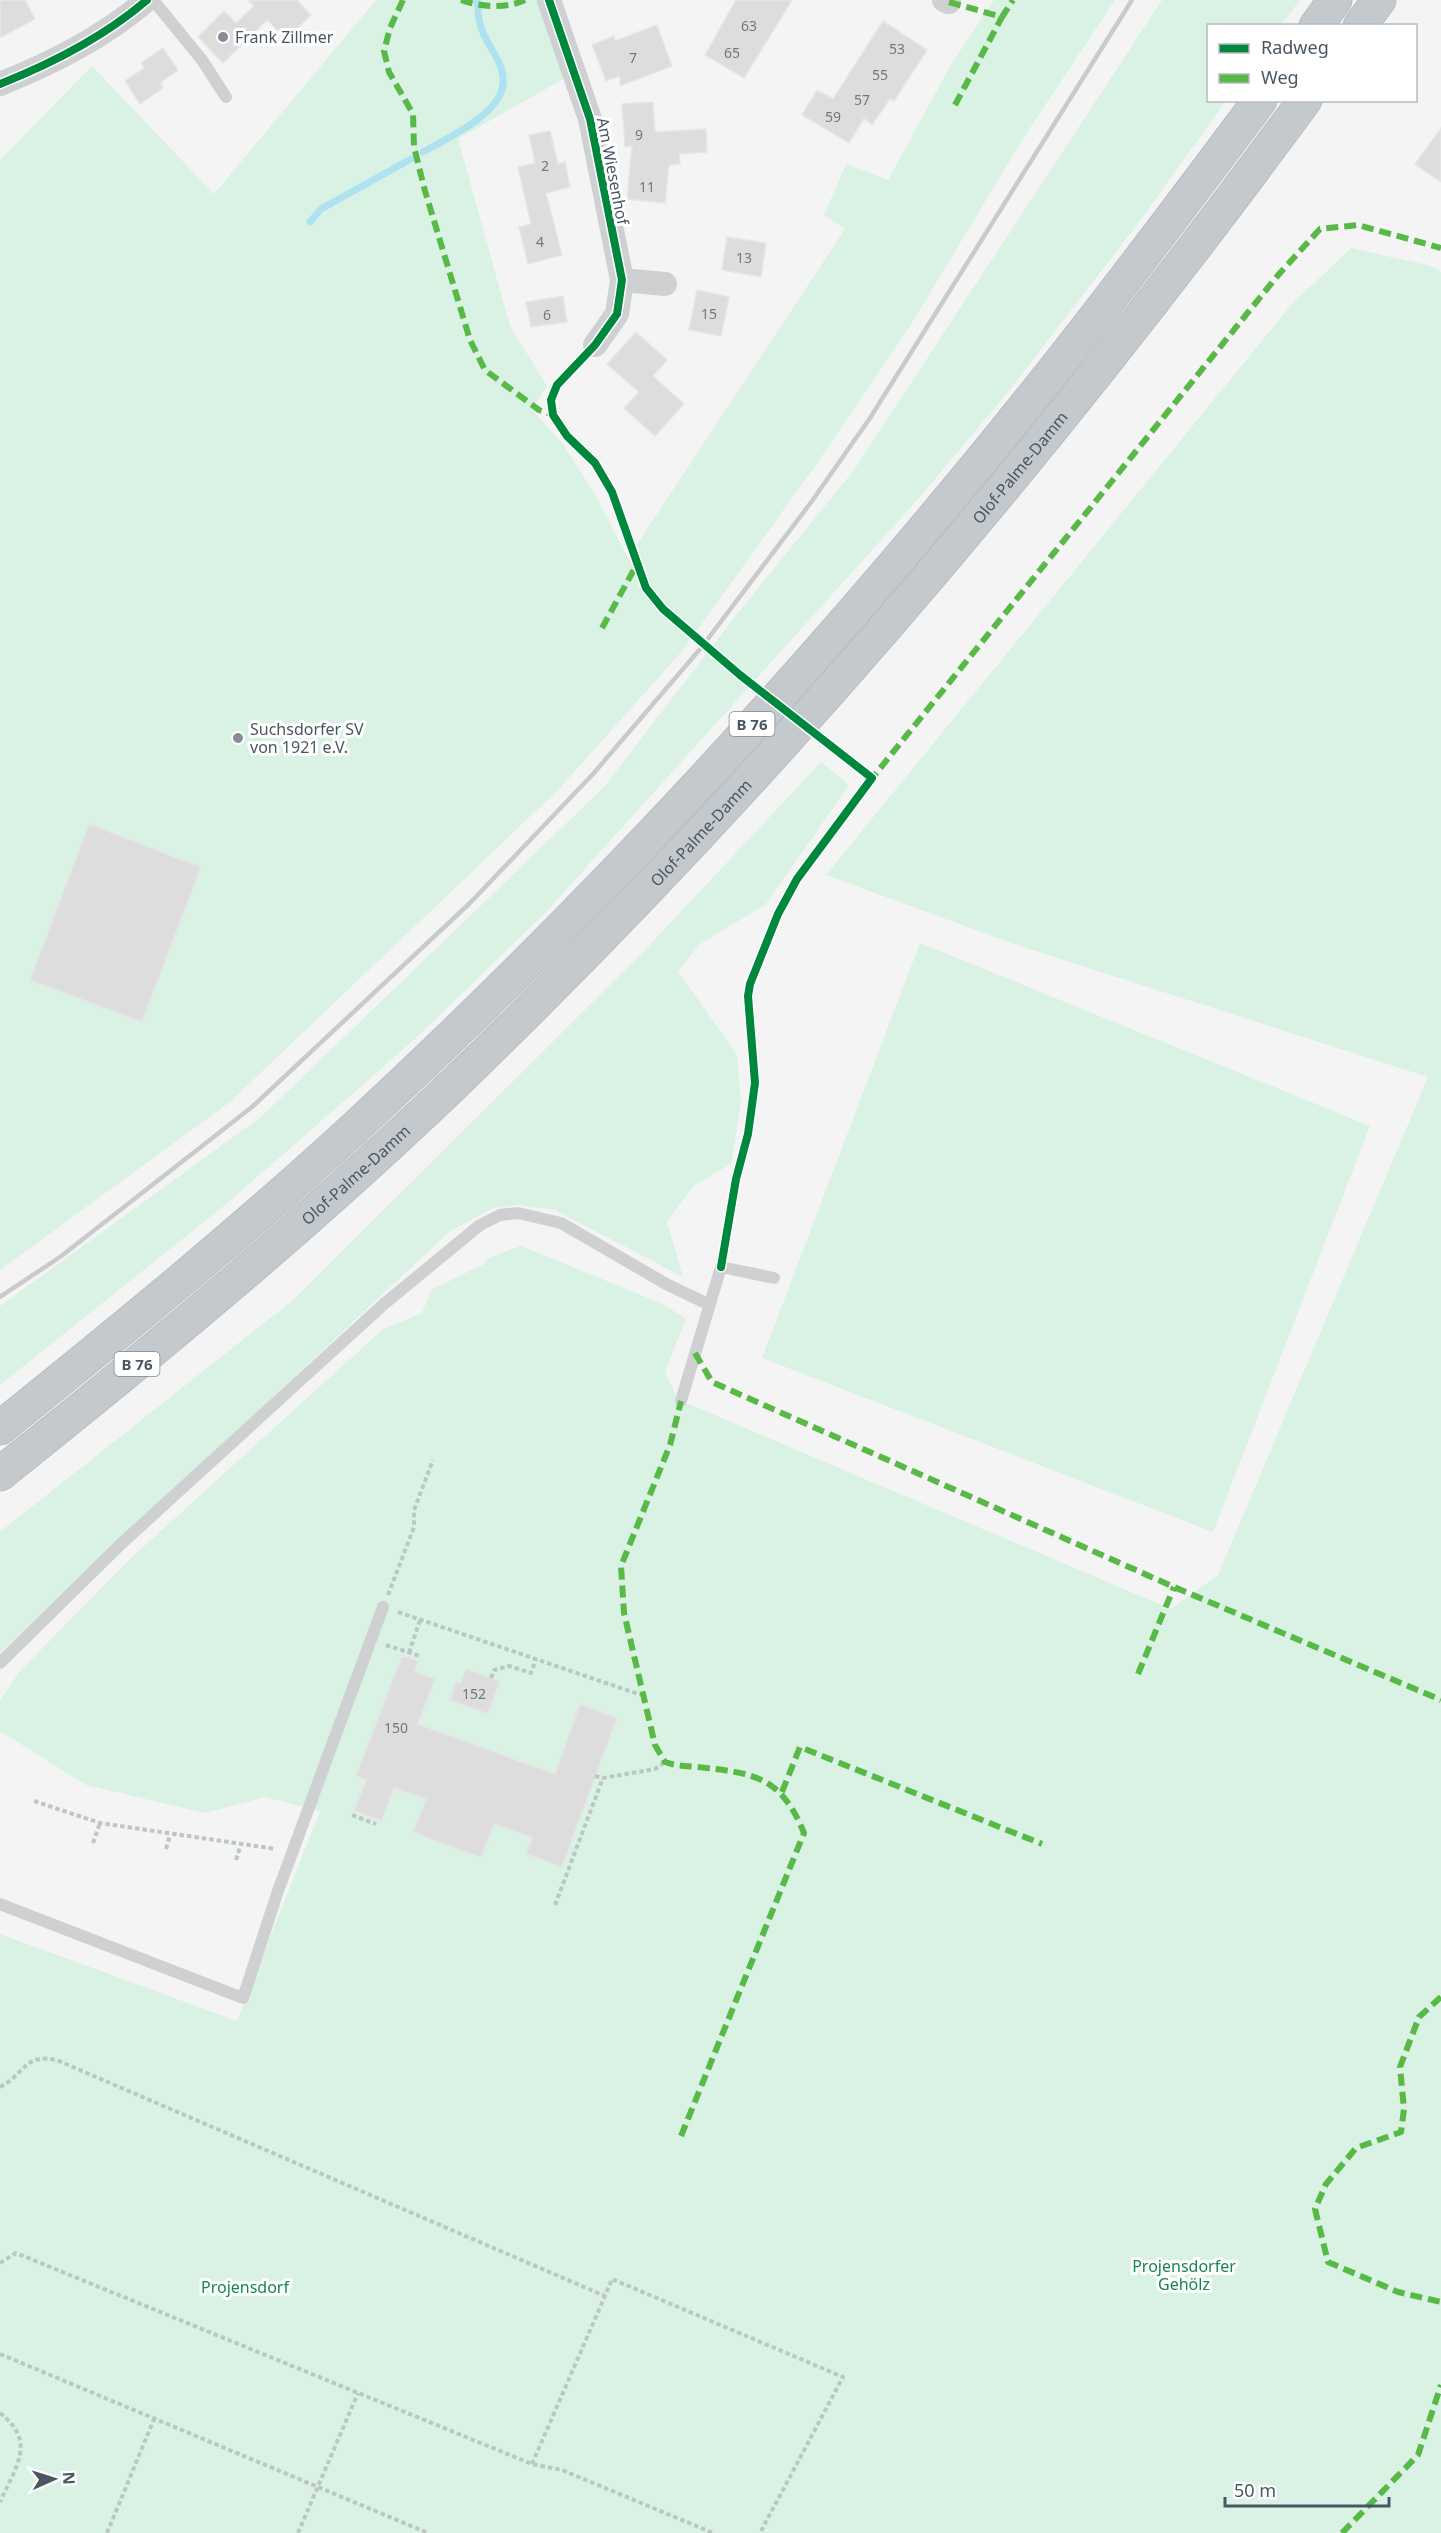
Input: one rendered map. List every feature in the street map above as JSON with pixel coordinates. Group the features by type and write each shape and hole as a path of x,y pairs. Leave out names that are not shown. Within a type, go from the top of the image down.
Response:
{"highway":[{"path":"1317,24 1335,0"},
{"path":"1361,24 1379,0"},
{"name":"B 76","path":"0,1428 177,1285 358,1125 444,1043 679,804 836,631 937,514 1142,258 1259,102"},
{"name":"Olof-Palme-Damm","path":"0,1474 183,1328 371,1161 457,1081 708,826 864,654 963,539 1167,285 1304,102"}],"street":[{"path":"0,84 75,50 122,21 147,0"},
{"name":"Am Wiesenhof","path":"549,0 590,119 622,280 617,314 595,345"},
{"path":"622,280 665,284"}],"lane":[{"path":"153,0 202,60 226,97"},
{"path":"0,1663 121,1544 384,1304 480,1225 500,1215 519,1213 561,1223 668,1285 708,1304"},
{"path":"681,1401 720,1267 774,1278"},
{"path":"0,1904 243,1998 383,1607"}],"path":[{"path":"433,1460 414,1510 414,1527 383,1607 644,1696"},
{"path":"409,1653 420,1620"},
{"path":"371,1640 420,1656"},
{"path":"491,1678 494,1670 509,1666 531,1673 536,1659"},
{"path":"595,1776 603,1778 655,1769 665,1762"},
{"path":"555,1905 603,1778"},
{"path":"34,1801 100,1822 170,1835 294,1851"},
{"path":"352,1815 376,1824"},
{"path":"93,1843 100,1822"},
{"path":"166,1850 170,1835"},
{"path":"236,1860 241,1844"},
{"path":"0,2093 1,2087 31,2060 48,2058 59,2061 604,2296"},
{"path":"0,2263 16,2253 532,2464 562,2470 713,2533"},
{"path":"532,2464 612,2279 843,2377 760,2533"},
{"path":"0,2354 428,2533"},
{"path":"298,2533 358,2393"},
{"path":"0,2413 19,2431 22,2452 0,2502"},
{"path":"107,2533 154,2419"}],"green space":[{"path":"376,0 538,0 565,78 458,139 510,326 547,386 532,410 563,444 596,496 628,558 845,229 824,215 846,164 888,180 952,63 994,0 1115,0 1024,137 910,326 818,462 683,650 558,790 230,1102 0,1270 0,160 92,66 214,194"},
{"path":"1162,0 1300,0 1282,24 1207,24 1207,102 1225,102 1136,226 1008,392 918,499 546,912 414,1040 225,1205 0,1385 0,1306 261,1117 604,787 737,614 854,470"},
{"path":"1351,248 1431,266 1441,272 1441,2533 0,2533 0,1934 237,2021 320,1811 265,1797 205,1813 86,1785 0,1731 0,1700 20,1671 129,1560 382,1330 422,1313 431,1290 484,1264 486,1259 521,1246 663,1304 686,1319 665,1371 677,1399 1171,1609 1218,1575 1428,1077 1014,944 826,875 1292,304"},
{"path":"821,762 849,785 766,904 699,945 678,971 737,1055 741,1102 731,1164 693,1186 667,1222 683,1277 555,1210 518,1205 493,1208 449,1232 0,1653 0,1532 293,1300 646,949"},
{"path":"920,943 1370,1126 1213,1532 762,1358"}],"building":[{"path":"0,0 25,0 35,19 0,38"},
{"path":"248,0 297,0 311,15 286,39 267,20 223,63 198,37 224,11 236,23 254,6"},
{"path":"736,0 792,0 744,78 705,55"},
{"path":"883,21 927,50 894,101 890,99 872,125 864,118 849,143 802,115 817,90 833,99"},
{"path":"657,25 672,66 620,86 620,76 606,81 592,45 614,36 615,41"},
{"path":"163,48 178,70 160,83 163,88 140,104 125,81 144,68 141,63"},
{"path":"653,102 655,132 706,129 707,152 679,154 680,164 669,165 665,203 627,199 632,146 625,147 622,104"},
{"path":"1441,128 1441,182 1415,164"},
{"path":"550,131 558,164 565,162 570,187 546,193 562,255 528,264 519,227 531,224 518,167 535,163 529,135"},
{"path":"727,237 766,243 761,277 722,270"},
{"path":"697,290 729,297 721,336 689,330"},
{"path":"563,296 567,322 531,327 526,302"},
{"path":"636,332 667,360 653,376 684,404 655,436 624,408 639,392 607,364"},
{"path":"89,824 201,867 142,1022 30,980"},
{"path":"402,1655 418,1661 415,1672 435,1679 418,1724 555,1774 580,1704 617,1718 562,1867 526,1854 532,1838 494,1824 481,1858 413,1832 426,1799 394,1788 382,1821 354,1811 366,1780 356,1776"},
{"path":"466,1669 500,1681 488,1714 450,1700 456,1681 460,1683"}],"waterway":[{"path":"423,152 486,113 496,102 502,90 502,71 481,27 477,0"},
{"path":"310,222 321,209 411,159"}],"railway":[{"path":"0,1297 60,1257 252,1107 470,903 593,774 701,648 812,501 870,418 1132,0"}],"marked path":[{"path":"403,0 390,28 384,51 389,72 413,114 414,147 425,191 470,340 485,370 539,410 553,415"},
{"path":"461,0 493,6 509,5 525,0"},
{"path":"949,2 1002,17 1013,0"},
{"path":"955,105 1002,17"},
{"path":"869,782 1279,274 1320,229 1358,225 1441,248"},
{"path":"602,628 637,564"},
{"path":"695,1353 712,1382 1174,1587 1441,1700"},
{"path":"681,1401 670,1445 621,1566 624,1613 655,1745 665,1762 735,1772 763,1781 786,1799 804,1833 681,2136"},
{"path":"1138,1674 1174,1587"},
{"path":"782,1792 800,1747 1042,1844"},
{"path":"1441,1997 1419,2017 1400,2067 1404,2109 1401,2132 1356,2148 1326,2184 1315,2209 1328,2262 1398,2292 1441,2302"},
{"path":"1342,2533 1418,2455 1441,2385"}],"cycle path":[{"path":"0,84 77,48 113,26 147,0"},
{"path":"549,0 590,119 622,280 617,314 595,345 557,385 551,400 553,415 567,436 595,463 612,492 646,588 663,609 740,675 872,778 797,879 778,914 750,984 748,996 755,1083 748,1134 736,1179 721,1267"}],"place":[{"name":"Frank Zillmer","path":"223,37"},
{"name":"Suchsdorfer SV von 1921 e.V.","path":"238,738"}],"park label":[{"name":"Projensdorfer Gehölz","path":"1184,2275"},
{"name":"Projensdorf","path":"245,2287"}]}
